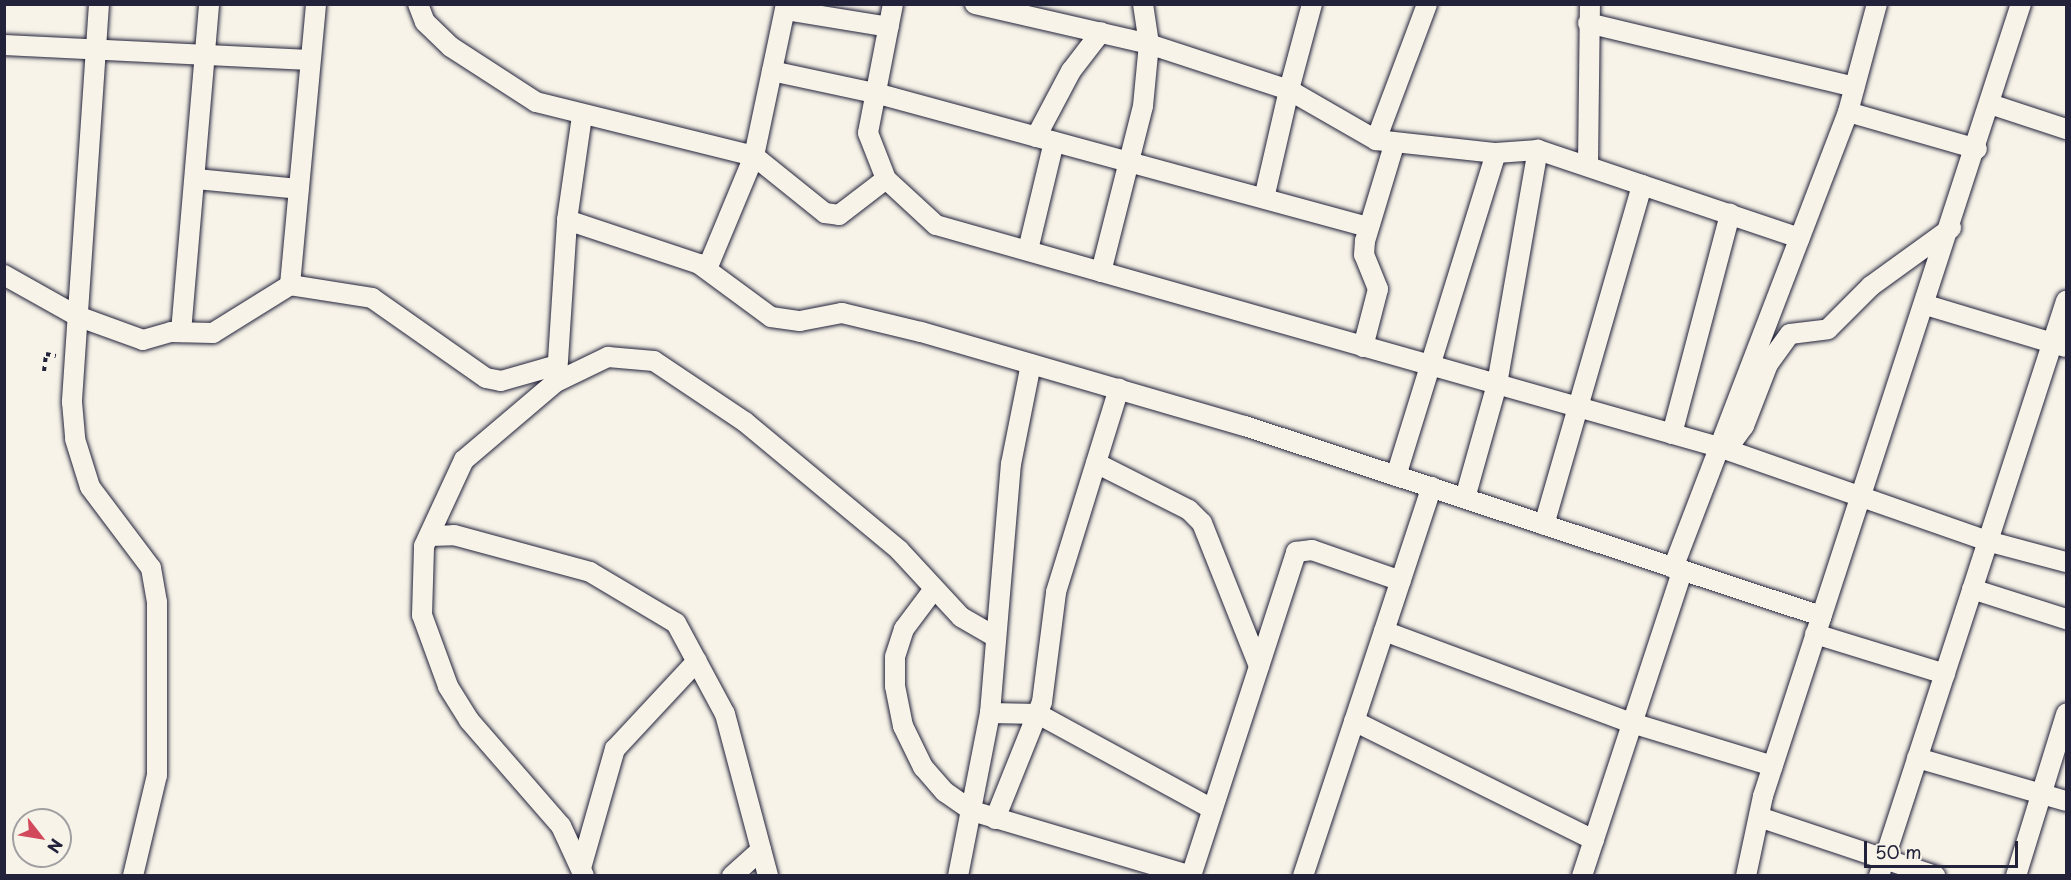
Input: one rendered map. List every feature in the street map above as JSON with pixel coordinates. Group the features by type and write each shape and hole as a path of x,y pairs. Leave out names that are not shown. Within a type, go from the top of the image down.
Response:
{"street":[{"path":"99,4 94,50 91,178 77,316 75,440 90,488 151,568 157,602 157,775 133,876"},
{"path":"181,332 207,55 209,4"},
{"path":"290,285 316,4"},
{"path":"418,4 425,22 489,74 536,102 582,117 677,134 754,156 825,213 839,215 886,179"},
{"path":"893,4 879,94 869,112 868,133 886,179 936,225 1723,448 1862,494 1987,541 2067,562"},
{"path":"975,4 1149,44 1289,90 1385,142 1496,153 1538,150 1588,164 1800,238"},
{"path":"1101,272 1143,106 1149,44 1143,4"},
{"path":"1264,198 1312,4"},
{"path":"1362,346 1378,289 1364,255 1368,227 1385,142 1427,4"},
{"path":"1582,876 1632,723 1677,569 1848,112 1877,4"},
{"path":"1746,876 1773,766 1977,149 2021,4"},
{"path":"707,269 754,156 785,7 890,27"},
{"path":"1588,164 1589,14 1854,87"},
{"path":"1028,250 1045,139 1071,71 1101,32"},
{"path":"4,45 310,60"},
{"path":"772,71 879,94 1368,227"},
{"path":"1990,104 2067,129"},
{"path":"1848,112 1977,149"},
{"path":"582,117 567,220 557,373 464,460 421,557 422,615 448,686 494,752 561,826 583,872"},
{"path":"1465,498 1497,384 1538,150"},
{"path":"1396,476 1496,153"},
{"path":"196,179 299,189"},
{"path":"1544,525 1642,184"},
{"path":"1672,434 1730,214"},
{"path":"567,220 707,269 771,317 800,321 856,315 1119,389 1432,487 1677,569 1944,674"},
{"path":"1723,448 1744,426 1768,364 1790,334 1828,329 1871,286 1951,228"},
{"path":"4,274 77,316 143,339 181,332 213,333 290,285 372,297 486,378 501,381 557,373 608,357 654,360 745,422 899,550 961,617 994,636"},
{"path":"1882,868 1987,541 2060,345 2067,301"},
{"path":"1926,305 2060,345"},
{"path":"958,876 990,713 994,636 1011,464 1031,364"},
{"path":"995,819 1038,714 1056,592 1119,389"},
{"path":"1096,463 1189,510 1202,523 1258,666"},
{"path":"1303,876 1432,487"},
{"path":"430,536 454,535 590,572 676,623 725,714 768,876"},
{"path":"934,589 904,629 895,657 895,686 903,726 923,767 972,811 1192,875 1296,552 1312,550 1401,581"},
{"path":"1972,589 2067,619"},
{"path":"1384,631 1632,723 1773,766"},
{"path":"583,872 615,749 697,662"},
{"path":"990,713 1038,714 1212,809"},
{"path":"2016,876 2067,714"},
{"path":"1354,721 1594,840"},
{"path":"1917,758 2067,801"},
{"path":"1759,818 1882,868 1935,876"},
{"path":"732,876 761,850"}]}
